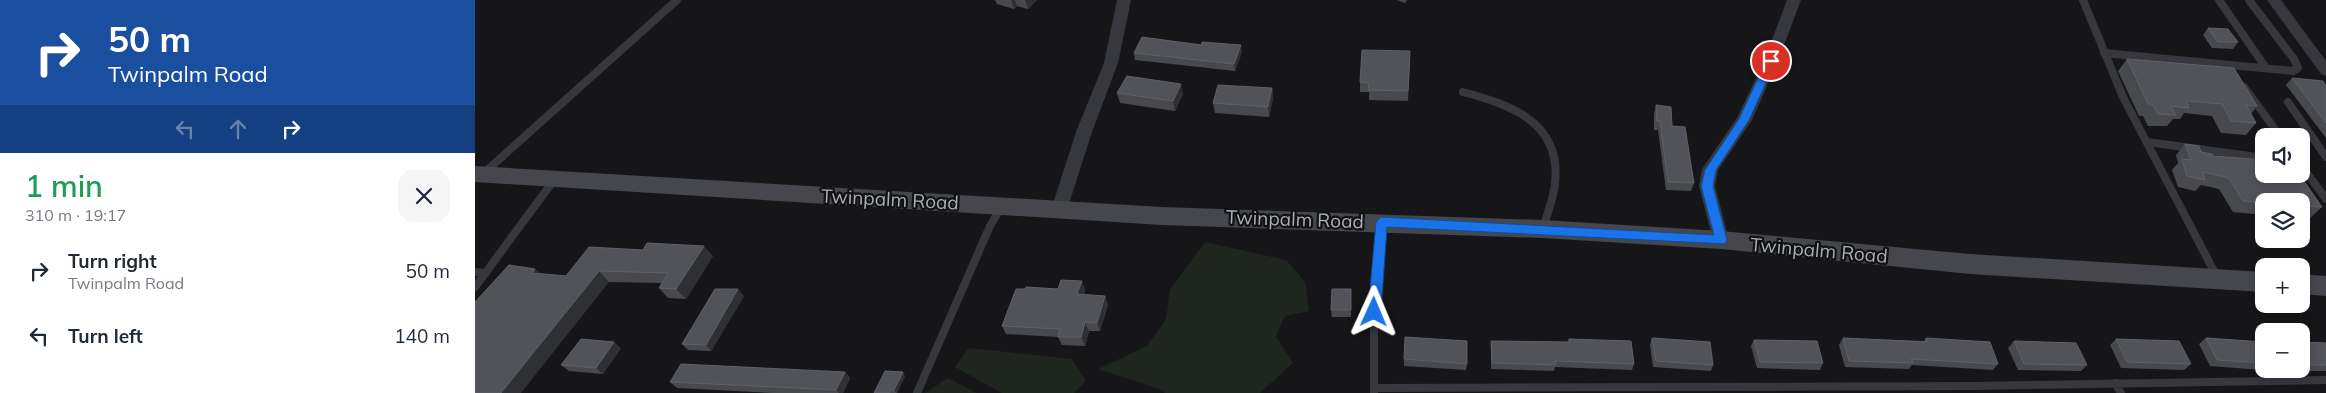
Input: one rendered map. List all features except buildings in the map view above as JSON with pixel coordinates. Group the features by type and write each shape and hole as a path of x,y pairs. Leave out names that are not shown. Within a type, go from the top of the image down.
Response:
{"main road":[{"name":"Twinpalm Road","path":"479,174 1162,216 1543,229 1721,240 1970,264 2255,281"},
{"path":"2310,285 2326,286"}],"street":[{"path":"1059,210 1084,132 1111,63 1124,0"},
{"path":"1721,240 1707,186 1710,170 1744,120 1771,61 1794,0"},
{"path":"2274,0 2326,71"}],"lane":[{"path":"479,174 677,0"},
{"path":"2083,0 2123,98 2218,279"},
{"path":"2219,0 2266,68"},
{"path":"2105,53 2293,71 2298,68 2294,59 2249,0"},
{"path":"2229,65 2234,73"},
{"path":"2240,81 2274,128"},
{"path":"1463,92 1491,99 1518,109 1538,124 1551,145 1556,176 1543,229"},
{"path":"2288,102 2326,157"},
{"path":"2147,142 2255,157"},
{"path":"2310,177 2326,199"},
{"path":"475,287 555,178"},
{"path":"917,393 990,226 1003,205"},
{"path":"1381,222 1374,293 1374,391 1749,390 2326,380"},
{"path":"475,272 486,272"},
{"path":"2115,383 2121,393"}],"shaded area":[{"path":"1205,242 1286,260 1305,282 1309,311 1285,316 1276,336 1293,363 1260,393 1165,393 1143,383 1098,369 1147,346 1166,319 1170,290"},
{"path":"969,348 1072,359 1086,381 1074,393 1002,393 955,367"},
{"path":"948,378 977,393 925,393"}],"route":[{"path":"1374,312 1381,222 1543,229 1721,240 1707,186 1710,170 1744,120 1771,61"}]}
